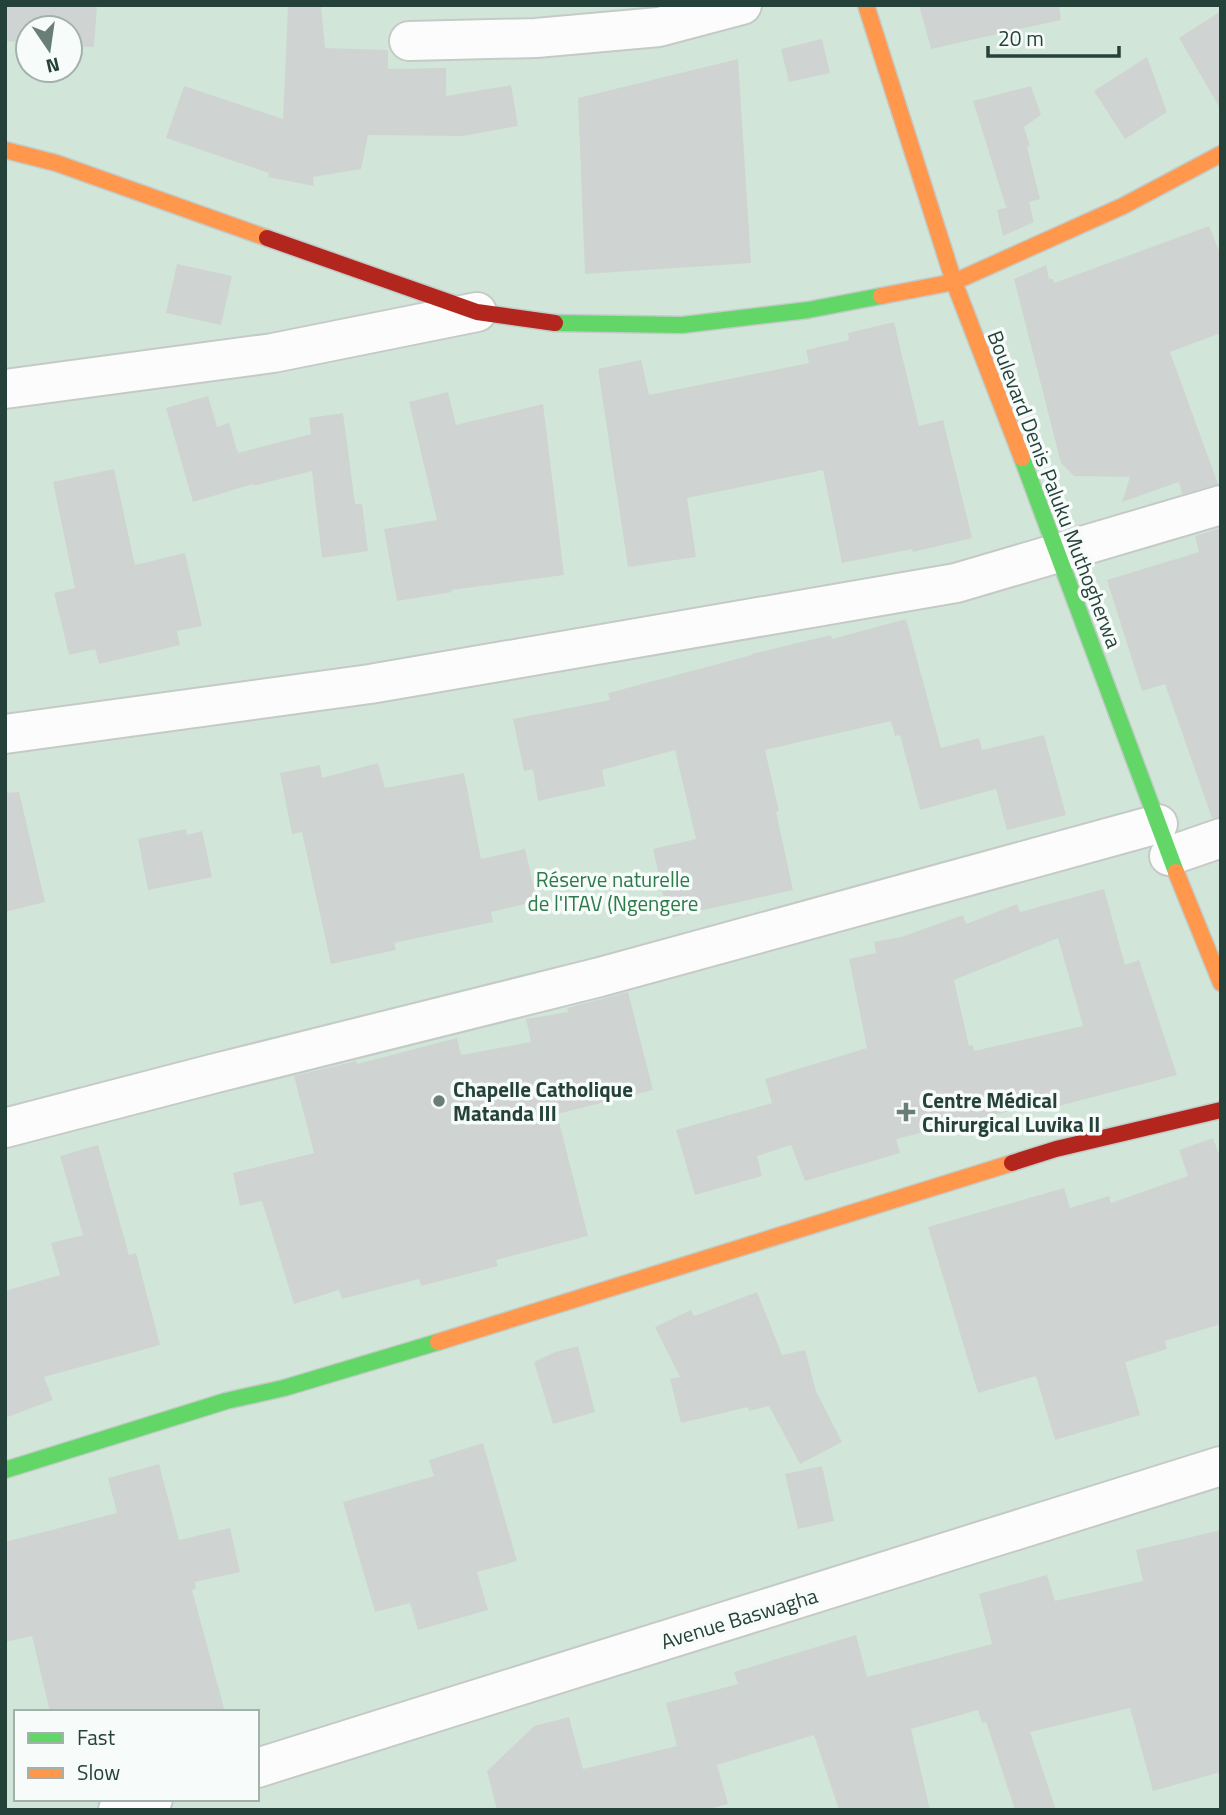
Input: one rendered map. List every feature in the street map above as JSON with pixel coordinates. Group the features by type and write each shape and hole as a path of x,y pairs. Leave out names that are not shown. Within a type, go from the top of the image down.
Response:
{"street":[{"path":"410,41 537,38 659,27 742,5"},
{"name":"Boulevard Denis Paluku Muthogherwa","path":"866,5 954,282 1059,555 1163,840 1221,983"},
{"path":"5,150 55,163 477,312 563,324 682,325 808,310 954,282 1123,206 1221,154"},
{"path":"5,389 274,353 477,312"},
{"path":"5,734 397,679 956,583 1059,555 1221,505"},
{"path":"5,1128 600,977 1163,840 1221,838"},
{"path":"5,1470 226,1401 284,1388 435,1343 1055,1149 1221,1110"},
{"name":"Avenue Baswagha","path":"259,1767 1221,1466"},
{"path":"118,1810 147,1801"}],"green space":[{"name":"Réserve naturelle de l'ITAV (Ngengere","path":"5,5 1221,5 1221,1810 5,1810"}],"building":[{"path":"5,5 97,5 94,47 84,47 84,14 14,14 14,42 5,41"},
{"path":"288,5 321,5 325,48 388,50 388,69 446,68 446,96 511,85 518,126 463,136 368,135 361,169 313,177 314,186 268,177 269,173 166,138 184,86 283,119"},
{"path":"919,5 1059,5 1061,20 931,49"},
{"path":"1221,11 1221,110 1179,38"},
{"path":"822,39 830,73 789,82 781,49"},
{"path":"1147,57 1167,112 1125,139 1094,91"},
{"path":"738,59 751,263 585,274 578,98"},
{"path":"1031,86 1041,115 1024,127 1040,199 1029,202 1034,222 1003,236 997,210 1009,207 1006,207 973,101"},
{"path":"1209,226 1221,256 1221,333 1170,352 1218,484 1182,494 1179,482 1122,502 1130,477 1074,476 1061,463 1014,279 1046,265 1049,279 1053,279 1054,283"},
{"path":"177,264 232,276 221,325 166,313"},
{"path":"894,322 919,426 943,420 972,538 913,552 912,549 842,563 823,470 687,498 696,557 628,567 598,369 641,360 649,395 809,363 806,350 849,340 848,333"},
{"path":"448,392 456,425 543,404 564,575 451,590 452,592 397,601 384,529 437,520 409,402"},
{"path":"208,396 217,427 229,423 238,453 311,434 309,418 343,413 355,504 362,504 368,551 322,558 312,471 253,484 193,502 166,408"},
{"path":"114,469 135,565 185,553 202,626 177,631 180,645 99,664 95,649 69,655 54,593 75,588 53,482"},
{"path":"1221,528 1221,817 1212,818 1165,684 1142,691 1107,580 1199,552 1195,536"},
{"path":"906,619 941,748 979,738 982,750 1044,735 1066,815 1007,830 996,789 920,810 900,735 895,736 891,721 765,750 793,890 668,918 653,849 696,839 675,750 602,770 605,786 538,801 533,769 524,771 513,719 610,700 608,693 752,654 831,635 832,639"},
{"path":"378,763 385,788 464,773 481,859 525,849 537,901 491,912 493,922 394,943 396,950 331,964 302,832 292,834 280,773 320,765 322,778"},
{"path":"19,792 45,902 5,912 5,793"},
{"path":"186,829 187,835 202,831 212,877 148,890 138,839"},
{"path":"1104,889 1125,965 1139,960 1177,1075 1040,1111 1038,1104 896,1139 900,1153 805,1181 791,1145 757,1156 762,1176 695,1195 676,1130 772,1103 765,1079 867,1048 849,959 876,953 874,942 901,937 963,915 966,924 1017,904 1020,912","holes":["1058,938 1083,1026 974,1051 973,1045 969,1046 954,980"]},
{"path":"628,992 653,1090 557,1114 588,1236 496,1260 498,1266 421,1286 419,1279 342,1299 339,1290 294,1304 262,1201 240,1206 233,1173 314,1153 294,1076 356,1061 357,1064 457,1038 461,1055 531,1042 526,1019 568,1012 567,1008"},
{"path":"1213,1138 1221,1160 1221,1324 1165,1341 1167,1349 1125,1362 1140,1415 1055,1440 1036,1376 978,1393 928,1227 1064,1188 1070,1208 1109,1196 1111,1203 1188,1176 1179,1150"},
{"path":"98,1145 129,1255 136,1253 160,1345 44,1377 53,1400 5,1418 5,1291 60,1275 51,1243 83,1235 60,1156"},
{"path":"757,1292 782,1355 805,1350 816,1391 842,1442 800,1464 769,1406 749,1411 748,1407 681,1423 670,1379 680,1377 655,1327 691,1310 694,1316"},
{"path":"578,1346 595,1412 553,1424 534,1362 555,1352"},
{"path":"483,1443 517,1561 477,1572 488,1610 418,1630 410,1603 375,1612 343,1502 434,1476 429,1460"},
{"path":"159,1464 179,1540 230,1528 240,1572 195,1582 196,1589 192,1590 224,1710 50,1710 32,1636 5,1642 5,1542 117,1513 108,1478"},
{"path":"822,1466 834,1521 798,1529 785,1474"},
{"path":"1221,1530 1221,1772 1153,1791 1130,1708 1030,1732 1056,1810 1015,1810 986,1722 982,1723 978,1710 911,1729 930,1810 839,1810 814,1735 717,1765 728,1804 705,1810 497,1810 487,1771 534,1726 569,1717 583,1769 677,1746 666,1703 738,1684 734,1672 856,1635 867,1677 992,1644 979,1594 1047,1575 1055,1601 1143,1581 1136,1550"}],"traffic: fast":[{"path":"555,323 682,325 808,310 881,296"},
{"path":"1022,458 1176,872"},
{"path":"5,1470 226,1401 284,1388 438,1342"}],"traffic: slow":[{"path":"866,5 954,282 1022,458"},
{"path":"5,150 56,163 267,238"},
{"path":"881,296 954,282 1123,206 1221,154"},
{"path":"1176,872 1221,983"},
{"path":"438,1342 1012,1163"}],"traffic: jam":[{"path":"267,238 477,312 555,323"},
{"path":"1012,1163 1056,1149 1221,1110"}],"place":[{"name":"Chapelle Catholique Matanda III","path":"439,1101"},
{"name":"Centre Médical Chirurgical Luvika II","path":"906,1112"}]}
